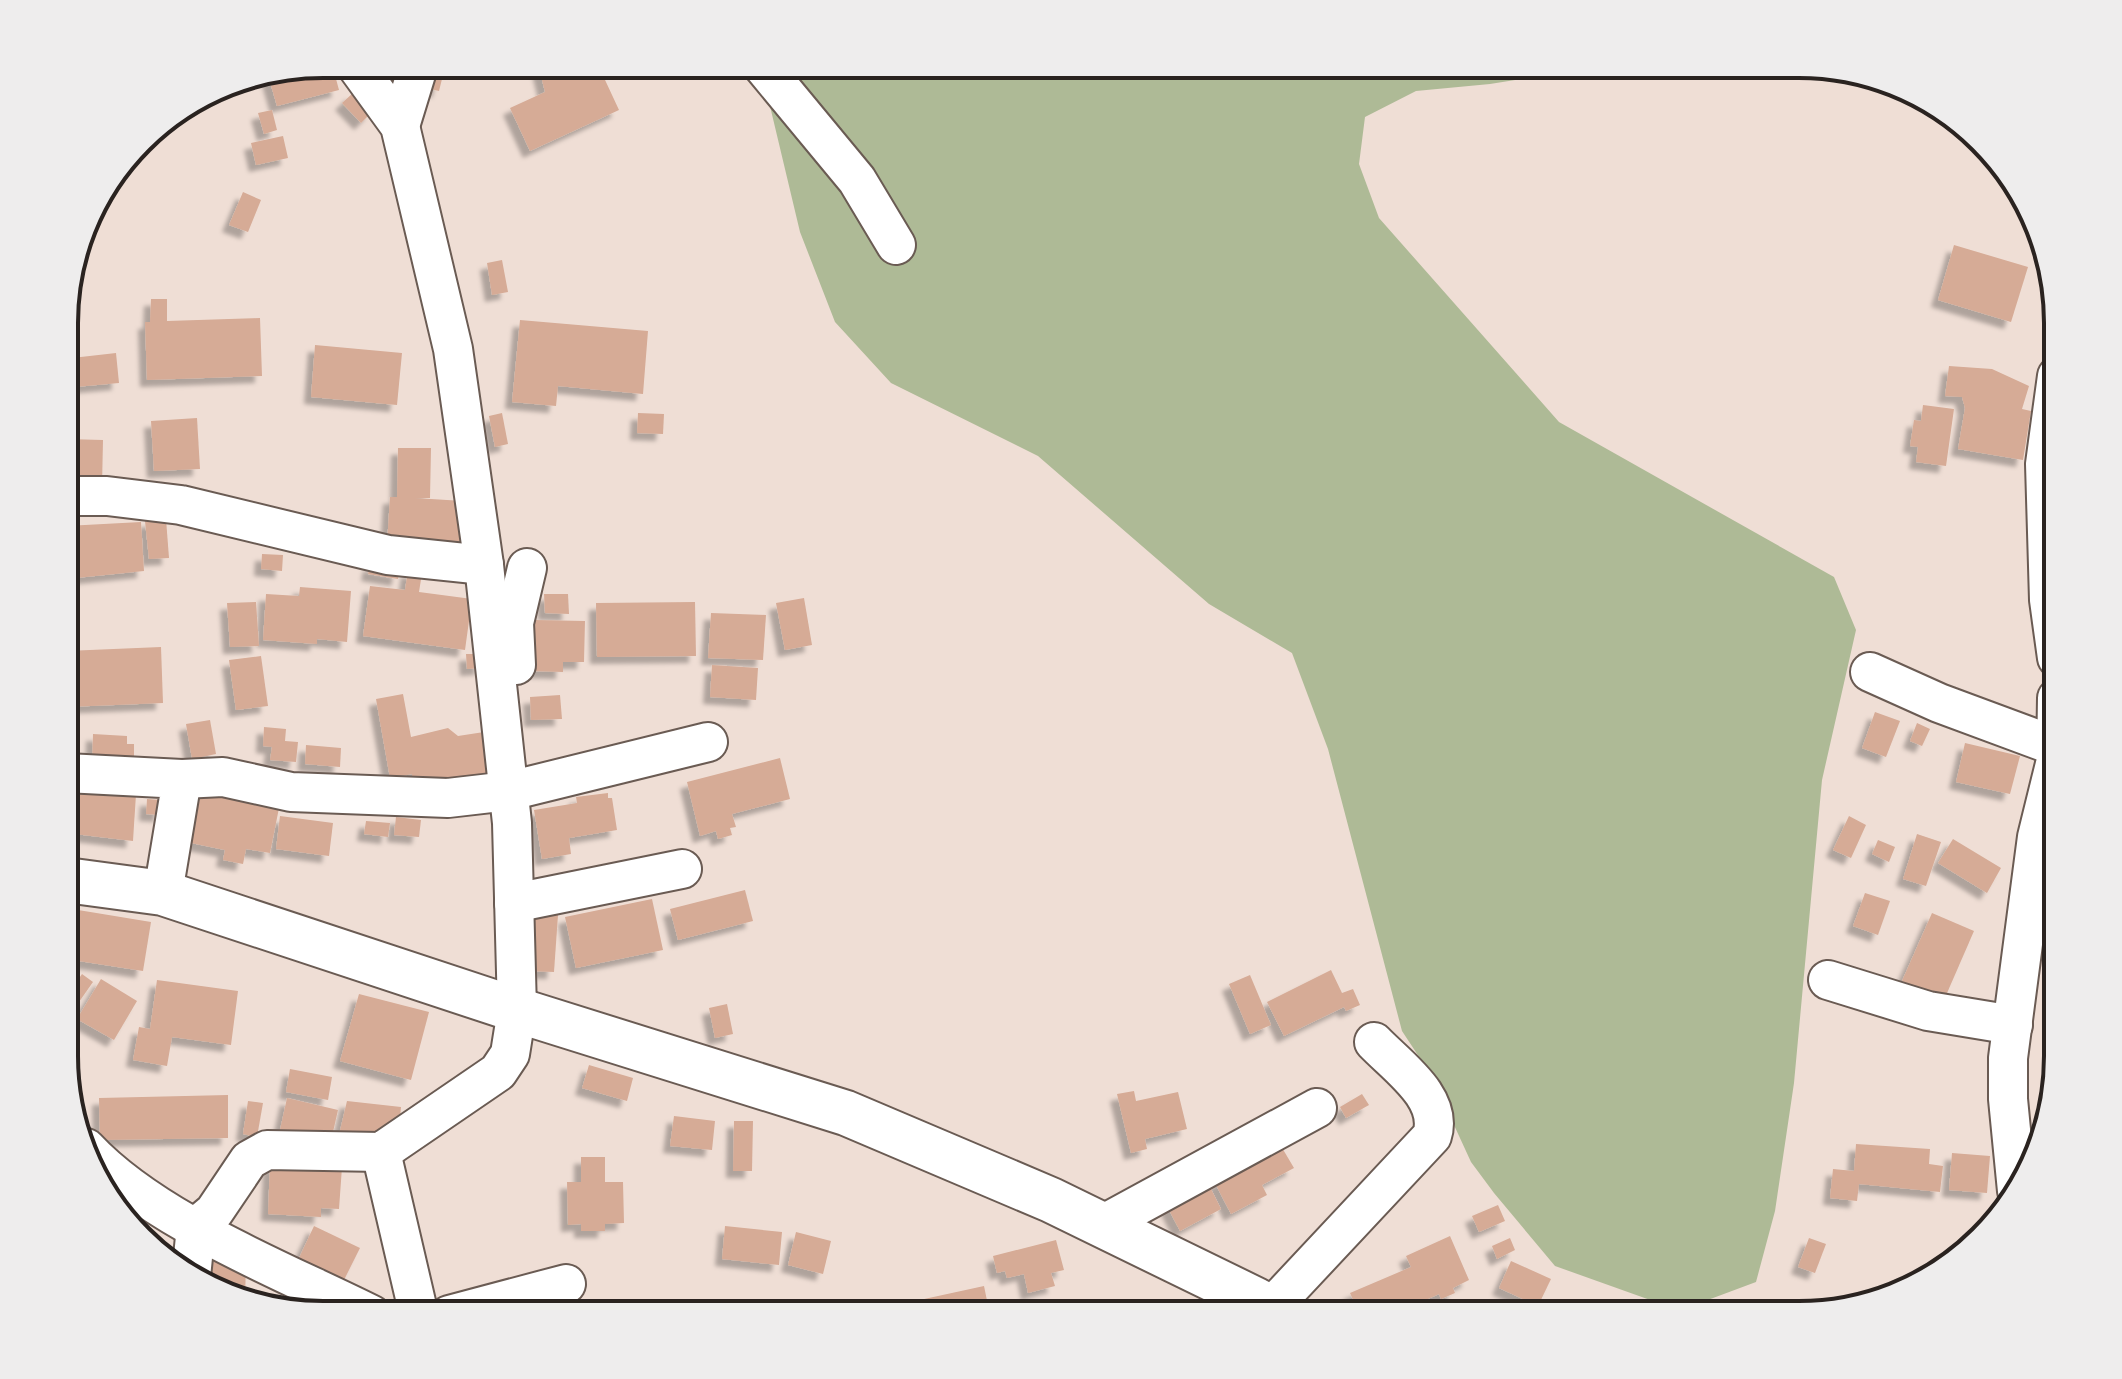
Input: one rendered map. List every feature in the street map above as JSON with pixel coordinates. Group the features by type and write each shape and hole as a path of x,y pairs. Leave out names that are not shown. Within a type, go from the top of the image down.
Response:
{"street":[{"path":"192,1263 196,1227 214,1212 249,1160 267,1150 381,1152 498,1072 510,1054 517,1010 507,776 484,565 453,349 400,126 366,79"},
{"path":"400,126 414,79"},
{"path":"773,79 857,180 896,245"},
{"path":"78,496 107,496 181,505 388,555 484,565"},
{"path":"507,776 518,736 514,623 527,568"},
{"path":"1870,672 2043,749"},
{"path":"78,774 182,779 223,777 291,792 448,798 507,776 708,742"},
{"path":"163,893 182,779"},
{"path":"2015,1172 2008,1099 2013,1025 2043,811"},
{"path":"514,903 682,869"},
{"path":"78,882 163,893 517,1010 846,1113 1102,1225 1251,1300"},
{"path":"1828,980 1928,1011 2013,1025"},
{"path":"1284,1300 1432,1136 1435,1112 1423,1091 1374,1042"},
{"path":"1102,1225 1317,1108"},
{"path":"381,1152 416,1301"},
{"path":"105,1169 196,1227 344,1301"},
{"path":"502,1301 566,1284"}],"green space":[{"path":"1527,78 1416,91 1365,117 1359,164 1379,218 1559,422 1834,577 1856,630 1822,780 1794,1083 1775,1211 1756,1282 1708,1300 1651,1300 1555,1266 1471,1162 1431,1075 1402,1031 1328,749 1292,653 1209,604 1038,456 891,383 835,322 800,232 763,79"}],"building":[{"path":"336,79 339,90 277,106 271,84"},
{"path":"428,79 442,79 439,91 426,88"},
{"path":"542,79 604,79 619,110 530,151 510,108 545,92"},
{"path":"353,93 372,112 361,123 342,103"},
{"path":"272,110 277,130 264,134 258,113"},
{"path":"283,136 288,158 256,165 251,143"},
{"path":"243,192 261,200 248,232 229,225"},
{"path":"1954,245 2028,267 2011,322 1938,300"},
{"path":"502,260 508,292 492,295 487,263"},
{"path":"151,299 167,299 167,321 260,318 262,376 147,380 145,322 150,322"},
{"path":"520,320 648,331 643,394 558,386 556,406 512,402"},
{"path":"315,345 402,353 397,405 311,397"},
{"path":"116,353 119,383 78,387 78,357"},
{"path":"1949,366 1992,369 2029,386 2022,409 2031,411 2023,460 1958,449 1965,408 1962,397 1945,396"},
{"path":"1923,405 1954,409 1946,466 1916,462 1918,447 1910,446 1914,420 1921,421"},
{"path":"502,413 508,444 495,447 489,416"},
{"path":"638,413 664,414 663,434 637,433"},
{"path":"197,418 200,469 154,471 151,421"},
{"path":"78,439 103,440 102,486 78,485"},
{"path":"398,448 431,448 430,498 415,498 463,501 460,548 387,544 390,497 397,497"},
{"path":"166,519 169,558 149,559 145,521"},
{"path":"141,522 144,571 78,578 78,525"},
{"path":"262,554 283,555 282,571 261,569"},
{"path":"370,564 400,570 398,579 368,574"},
{"path":"408,570 422,573 419,592 472,599 465,650 363,636 370,586 405,590"},
{"path":"300,587 351,591 347,642 317,639 317,644 263,640 266,594 299,596"},
{"path":"544,594 568,594 569,614 545,613"},
{"path":"804,598 812,645 785,650 776,603"},
{"path":"256,602 259,646 230,647 227,603"},
{"path":"695,602 696,656 597,657 596,603"},
{"path":"711,613 766,615 763,660 708,658"},
{"path":"535,620 585,621 584,662 563,662 563,672 533,671"},
{"path":"161,647 163,703 78,707 78,650"},
{"path":"466,654 481,654 482,668 467,669"},
{"path":"261,656 268,706 236,710 229,660"},
{"path":"712,665 758,668 756,700 710,697"},
{"path":"403,694 411,737 448,728 458,736 484,732 490,773 459,777 459,787 412,787 412,774 390,778 376,699"},
{"path":"560,695 562,719 531,720 530,697"},
{"path":"1875,712 1900,721 1886,757 1862,748"},
{"path":"210,720 216,754 192,759 186,724"},
{"path":"1917,723 1930,729 1922,746 1910,741"},
{"path":"264,727 286,729 285,741 298,742 296,762 270,760 272,747 263,746"},
{"path":"93,734 127,736 127,744 134,744 134,758 92,765"},
{"path":"1965,743 2020,756 2010,794 1956,782"},
{"path":"306,745 341,748 340,767 305,764"},
{"path":"780,758 790,799 732,814 736,827 730,828 732,835 718,839 716,831 700,836 687,782"},
{"path":"78,791 136,794 133,841 78,834"},
{"path":"201,793 279,808 270,853 246,849 243,864 223,860 225,850 191,843"},
{"path":"608,793 608,798 612,798 617,830 569,838 571,854 542,859 534,810 577,803 576,797"},
{"path":"147,799 162,800 161,815 146,814"},
{"path":"280,816 333,823 329,856 276,849"},
{"path":"1849,816 1866,825 1851,858 1833,850"},
{"path":"396,817 421,820 419,837 394,835"},
{"path":"366,821 390,823 388,837 364,834"},
{"path":"1917,834 1941,842 1926,886 1903,879"},
{"path":"1953,839 2001,868 1987,893 1938,863"},
{"path":"1878,840 1895,847 1889,862 1872,854"},
{"path":"745,890 753,921 678,940 670,909"},
{"path":"1865,893 1890,901 1878,935 1853,926"},
{"path":"652,899 663,950 576,968 565,917"},
{"path":"78,910 151,922 143,971 78,961"},
{"path":"533,913 558,915 554,972 529,971"},
{"path":"1932,913 1974,931 1944,1000 1902,981"},
{"path":"1331,970 1342,993 1353,989 1360,1005 1346,1011 1344,1007 1284,1036 1267,1002"},
{"path":"82,974 93,982 78,1003 78,980"},
{"path":"1250,975 1271,1025 1250,1034 1229,984"},
{"path":"101,979 137,1001 114,1040 78,1017"},
{"path":"157,980 238,991 231,1045 172,1037 167,1066 133,1060 139,1027 150,1029"},
{"path":"359,994 429,1012 411,1080 340,1061"},
{"path":"727,1004 733,1034 715,1038 709,1008"},
{"path":"589,1065 633,1078 627,1101 582,1088"},
{"path":"290,1069 332,1077 328,1100 286,1092"},
{"path":"1134,1091 1136,1101 1178,1092 1187,1129 1145,1139 1147,1149 1131,1153 1117,1094"},
{"path":"1362,1094 1369,1105 1346,1118 1340,1107"},
{"path":"228,1095 228,1138 100,1140 99,1098"},
{"path":"287,1098 338,1110 331,1141 280,1130"},
{"path":"248,1101 263,1103 257,1137 243,1134"},
{"path":"347,1101 401,1107 400,1118 384,1136 339,1135"},
{"path":"674,1116 715,1121 712,1150 670,1146"},
{"path":"734,1121 753,1121 752,1171 733,1171"},
{"path":"1856,1144 1930,1149 1929,1164 1943,1166 1940,1192 1859,1184 1857,1201 1830,1198 1833,1169 1854,1171"},
{"path":"1281,1146 1294,1168 1262,1185 1267,1195 1231,1214 1215,1183"},
{"path":"1952,1153 1990,1156 1987,1193 1949,1190"},
{"path":"581,1157 605,1157 605,1182 623,1182 624,1223 605,1224 605,1231 581,1231 581,1224 568,1225 567,1182 581,1182"},
{"path":"270,1164 342,1167 339,1209 321,1208 321,1217 268,1214"},
{"path":"1208,1183 1221,1209 1180,1231 1166,1204"},
{"path":"1498,1205 1505,1221 1479,1232 1472,1216"},
{"path":"314,1226 360,1248 344,1280 299,1258"},
{"path":"725,1226 782,1232 779,1265 722,1259"},
{"path":"796,1232 831,1241 823,1274 788,1265"},
{"path":"1450,1236 1469,1280 1453,1288 1455,1293 1441,1299 1439,1294 1425,1300 1353,1300 1350,1293 1411,1267 1406,1256"},
{"path":"1510,1238 1515,1250 1497,1259 1492,1246"},
{"path":"1809,1238 1826,1244 1815,1273 1798,1267"},
{"path":"1056,1240 1064,1270 1051,1273 1055,1286 1028,1293 1024,1274 1007,1278 1005,1271 997,1273 993,1256"},
{"path":"203,1259 246,1260 245,1288 229,1282 203,1269"},
{"path":"1511,1261 1551,1279 1541,1300 1525,1300 1499,1288"},
{"path":"984,1286 987,1301 917,1301"}]}
